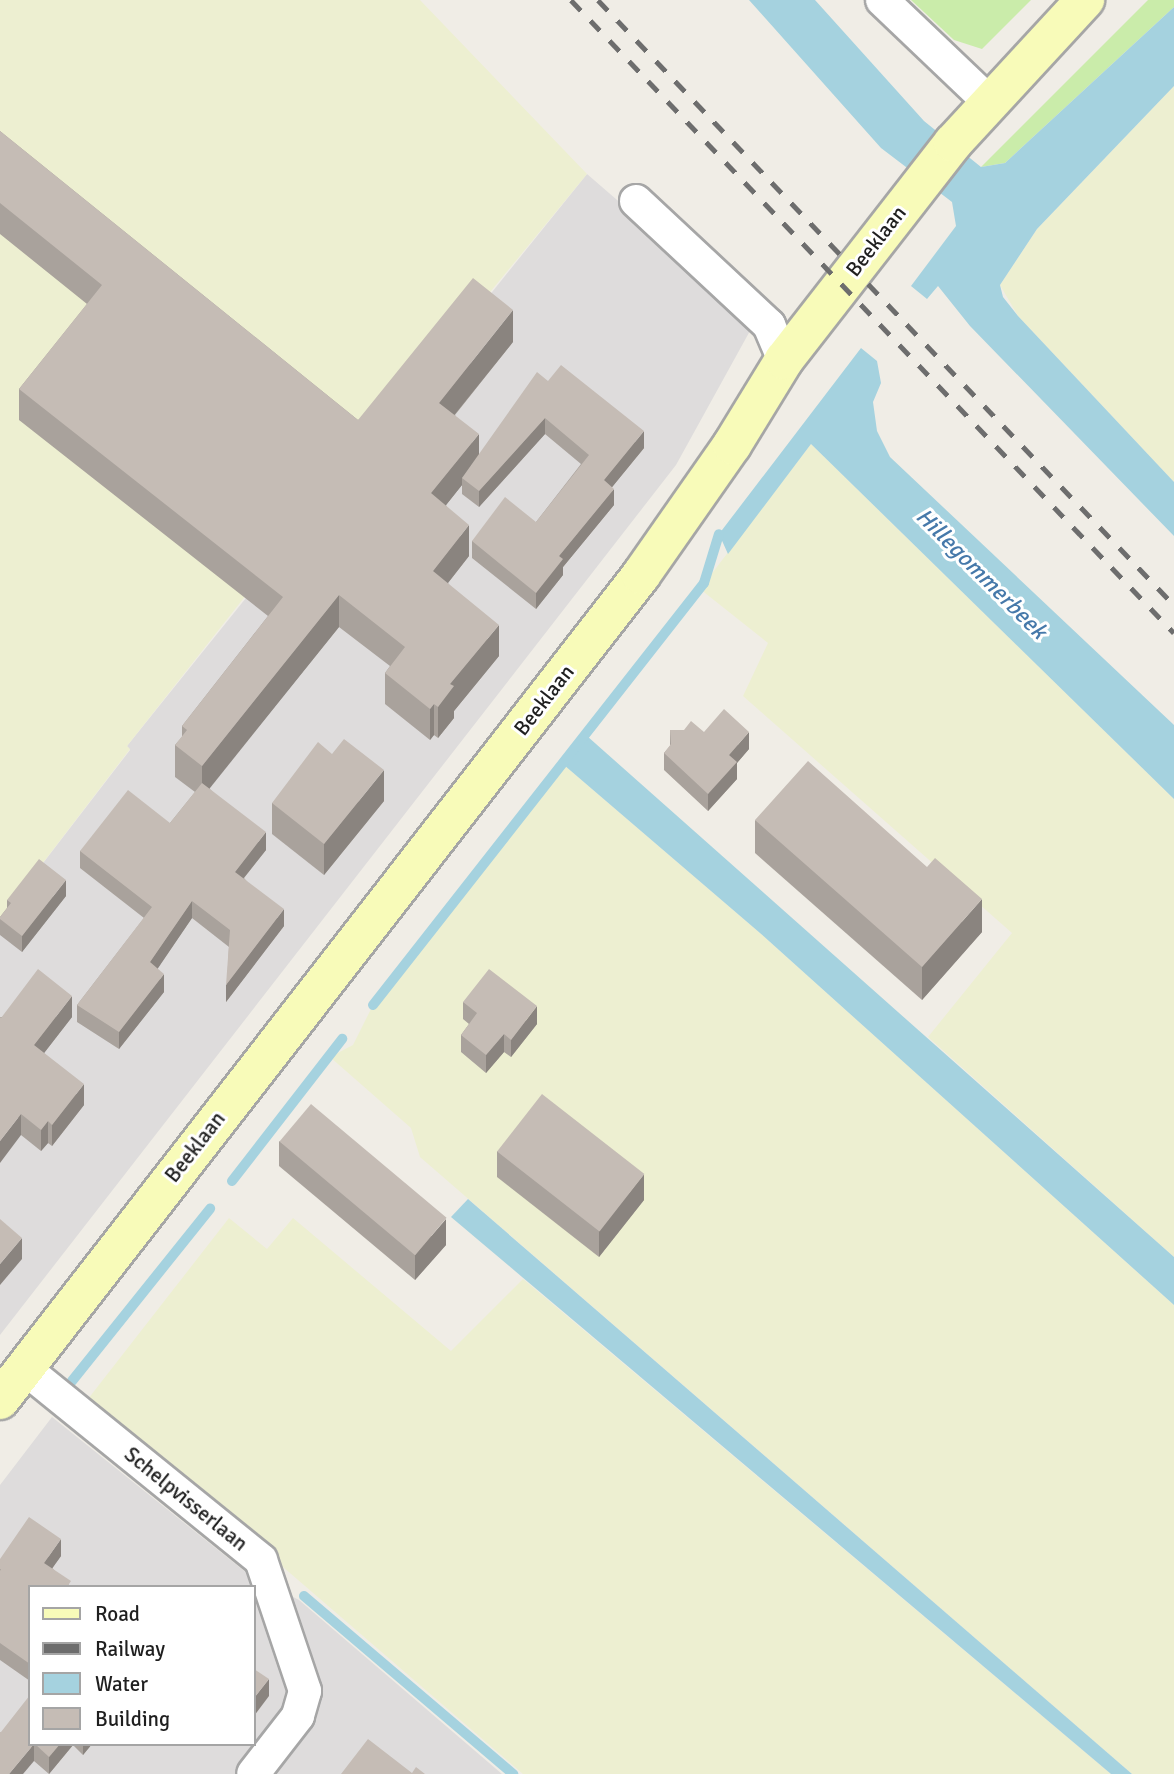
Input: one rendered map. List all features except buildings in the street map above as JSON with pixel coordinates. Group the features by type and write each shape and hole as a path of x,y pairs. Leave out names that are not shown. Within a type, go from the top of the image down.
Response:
{"main road":[{"name":"Beeklaan","path":"0,1400 642,575 784,360 953,143 1085,0"}],"street":[{"path":"882,0 989,102"},
{"path":"636,201 769,325 784,360"},
{"name":"Schelpvisserlaan","path":"24,1367 261,1560 305,1691 298,1716 253,1774"}],"shaded area":[{"path":"587,174 756,320 676,465 0,1335 0,919 130,750 127,746"},
{"path":"52,1417 248,1574 299,1600 502,1774 0,1774 0,1485"}],"green space":[{"path":"0,0 420,0 587,174 363,447 127,746 130,749 0,919"},
{"path":"911,0 1031,0 982,49 954,40"},
{"path":"1148,0 1174,0 1174,7 1005,163 981,167"},
{"path":"1174,86 1174,482 1018,316 1000,285 1037,229"},
{"path":"811,444 1174,799 1174,1257 928,1037 1012,933 743,696 768,643 700,589"},
{"path":"564,765 760,933 1174,1305 1174,1774 1132,1774 420,1157 411,1128 330,1057 353,1045 373,1005"},
{"path":"229,1218 267,1249 293,1218 451,1351 523,1279 1111,1774 523,1774 88,1399"}],"water":[{"path":"749,0 815,0 924,121 981,167 1005,163 1174,7 1174,86 1037,229 1000,285 1003,297 1018,316 1174,482 1174,536 970,326 938,286 927,299 911,286 956,226 952,202 881,148"},
{"name":"Hillegommerbeek","path":"861,348 877,361 881,383 873,402 877,431 890,457 1174,725 1174,799 811,444 728,554 719,534"},
{"path":"587,736 1174,1257 1174,1305 760,933 564,765"},
{"path":"468,1199 1132,1774 1111,1774 451,1217"}],"waterway":[{"path":"373,1005 704,583 719,534"},
{"path":"232,1181 342,1039"},
{"path":"72,1381 210,1209"},
{"path":"304,1596 513,1774"}],"railway":[{"path":"571,0 1174,633"},
{"path":"598,0 1174,605"}]}
